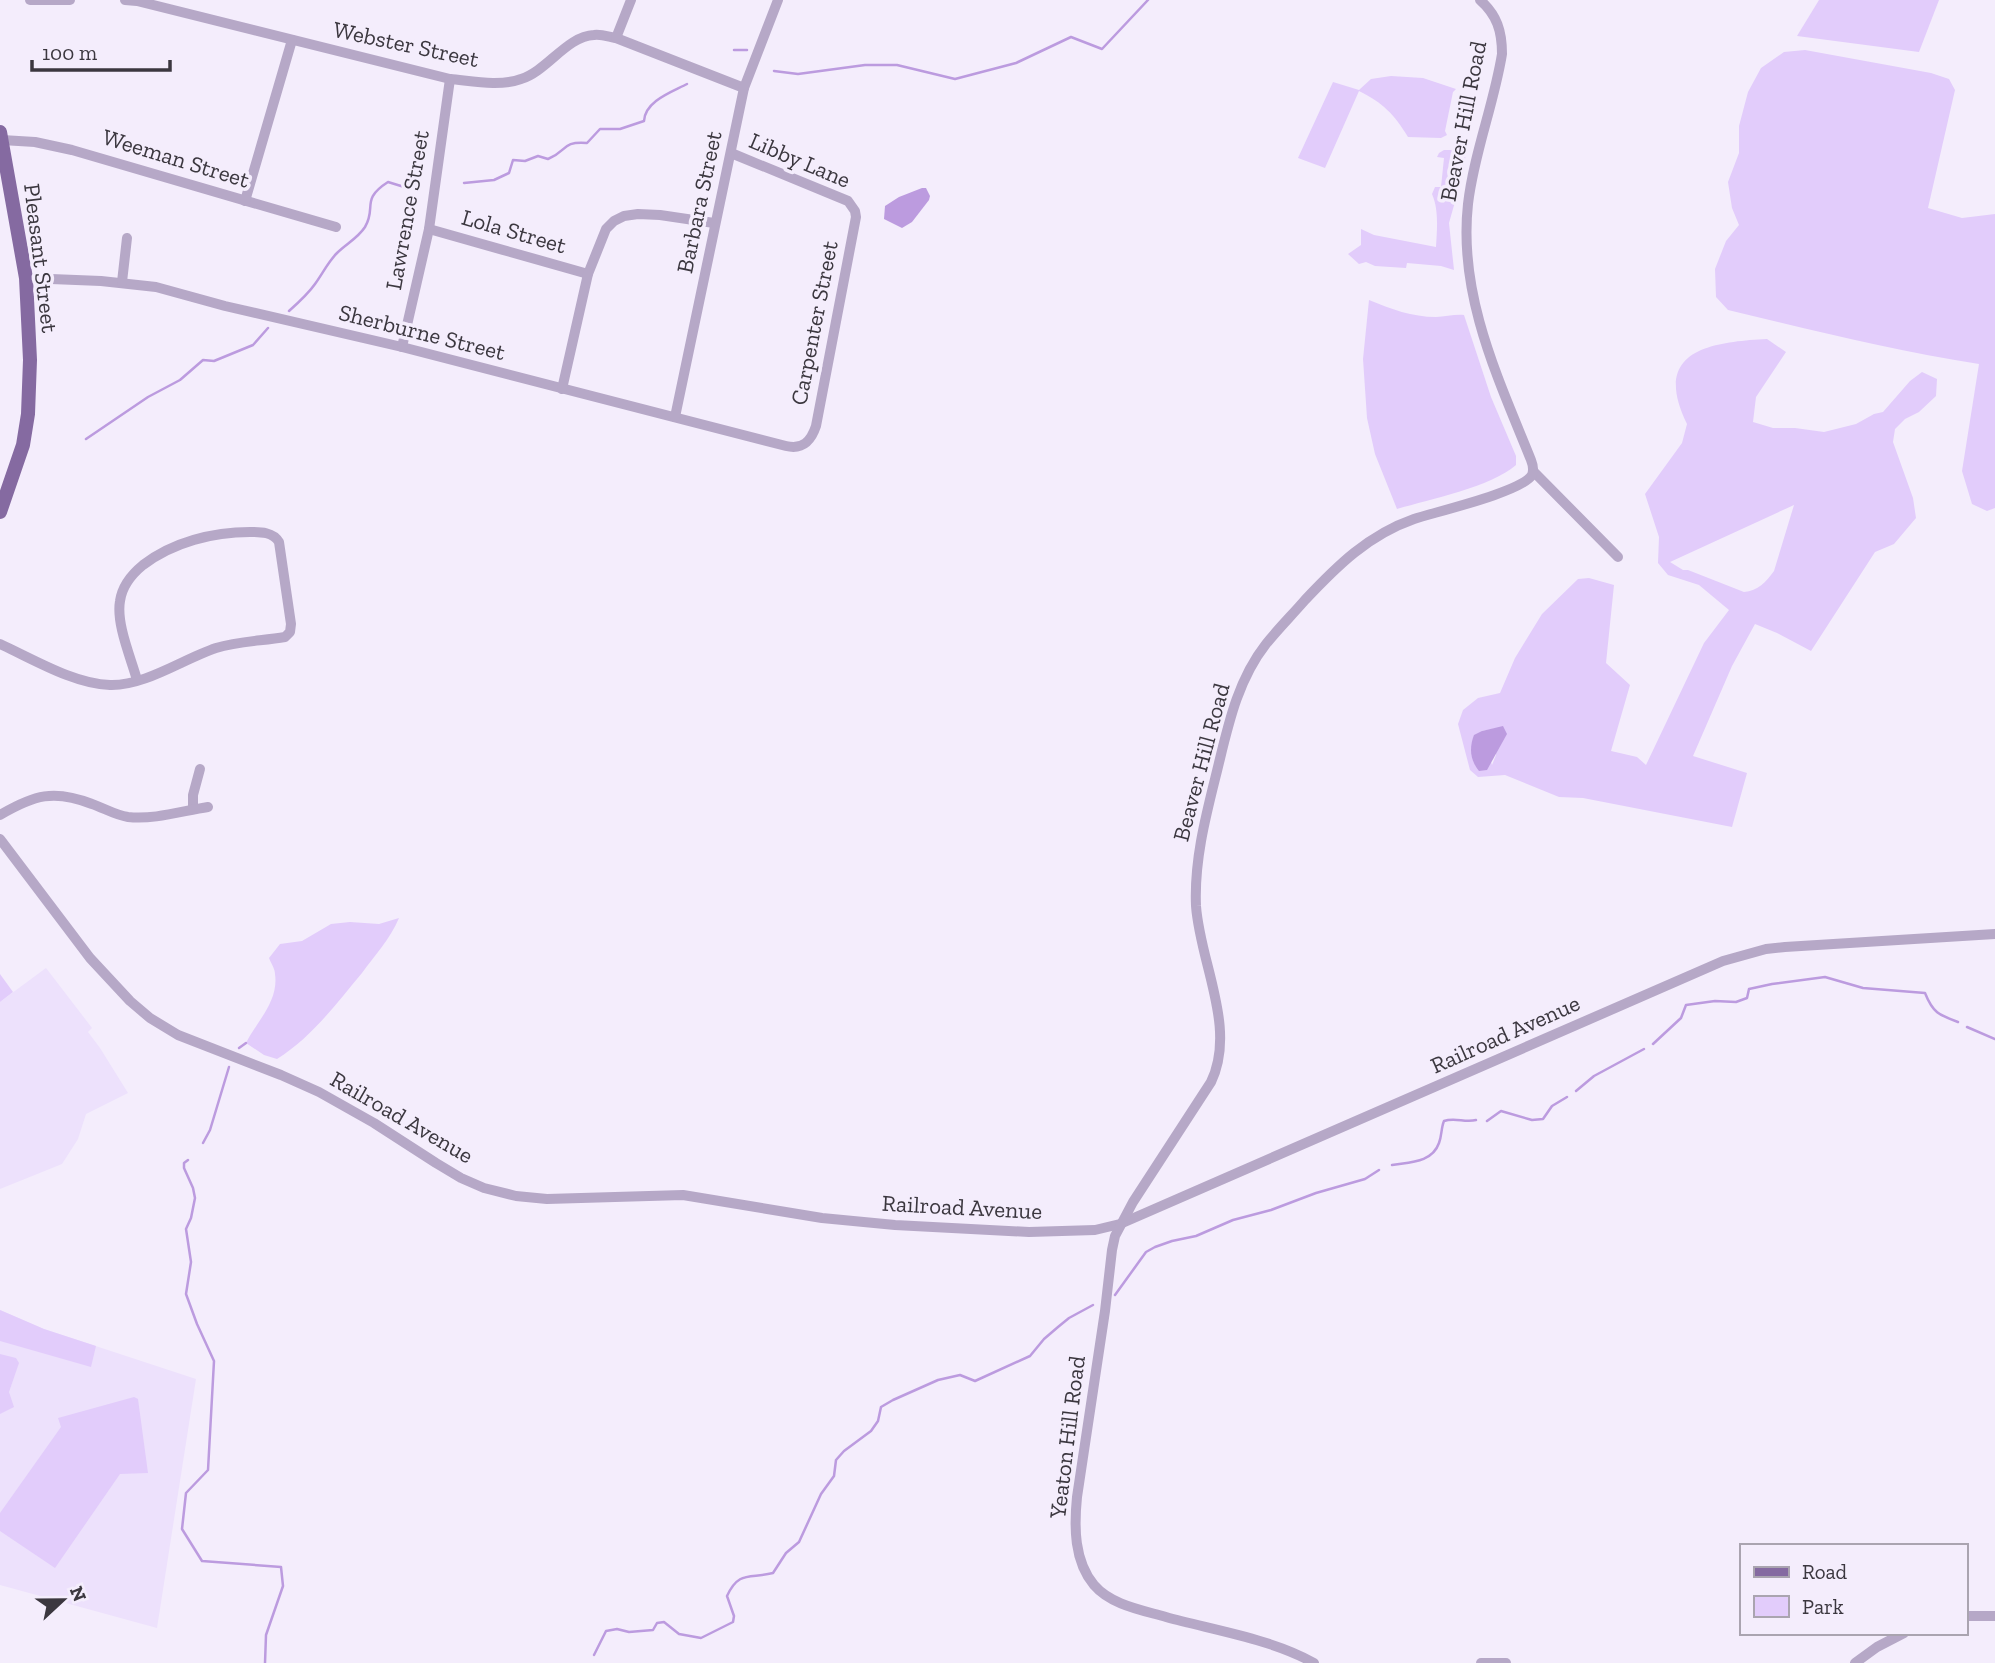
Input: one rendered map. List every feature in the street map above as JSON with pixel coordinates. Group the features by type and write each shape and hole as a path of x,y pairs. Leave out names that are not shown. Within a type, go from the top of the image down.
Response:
{"main road":[{"name":"Pleasant Street","path":"0,512 20,458 28,414 30,360 26,278 1,136"}],"street":[{"path":"30,0 70,0"},
{"name":"Webster Street","path":"125,0 450,79 511,82 532,74 580,38 595,35 616,38 744,88"},
{"path":"616,38 631,0"},
{"name":"Barbara Street","path":"675,417 744,88 778,0"},
{"name":"Beaver Hill Road","path":"1120,1224 1211,1082 1219,1061 1220,1029 1196,906 1197,867 1226,733 1241,685 1250,668 1269,641 1329,574 1370,539 1415,519 1505,491 1527,480 1533,471 1529,454 1495,371 1469,280 1466,243 1468,202 1478,149 1502,54 1497,20 1480,0"},
{"path":"246,201 292,40"},
{"name":"Lawrence Street","path":"402,347 429,229 450,79"},
{"name":"Weeman Street","path":"1,136 72,150 336,227"},
{"name":"Libby Lane","path":"732,153 852,205"},
{"name":"Carpenter Street","path":"804,445 810,440 816,426 856,217 852,205"},
{"path":"562,389 588,274 606,229 624,216 649,214 714,223"},
{"name":"Lola Street","path":"429,229 588,274"},
{"path":"122,282 127,238"},
{"name":"Sherburne Street","path":"26,278 122,282 156,287 402,347 793,448 804,445"},
{"path":"1533,471 1618,557"},
{"path":"0,644 90,682 109,685 138,680 216,649 256,640 283,638 290,632 290,615 279,542 273,535 236,532 193,540 152,558 136,571 124,588 119,611 138,680"},
{"path":"193,809 193,794 200,769"},
{"path":"0,815 29,799 49,796 78,799 129,817 208,807"},
{"name":"Railroad Avenue","path":"0,839 90,958 123,994 150,1018 178,1035 319,1092 452,1172 484,1188 516,1196 547,1199 684,1195 831,1220 895,1225 1042,1232 1095,1230 1120,1224 1723,961 1785,947 1995,934"},
{"name":"Yeaton Hill Road","path":"1120,1224 1112,1250 1077,1497 1077,1541 1084,1570 1100,1591 1123,1604 1265,1643 1314,1663"},
{"path":"1967,1616 1995,1616"},
{"path":"1855,1663 1900,1635"},
{"path":"1481,1663 1506,1663"}],"shaded area":[{"path":"926,188 929,200 912,222 902,228 884,219 885,206"},
{"path":"1503,726 1507,734 1487,770 1479,771 1471,754 1474,735"},
{"path":"46,968 92,1028 88,1032 128,1093 86,1114 78,1139 62,1164 0,1189 0,1002"},
{"path":"0,1310 44,1329 196,1379 157,1628 0,1585"}],"green space":[{"path":"1819,0 1939,0 1919,52 1797,36"},
{"path":"1805,50 1931,73 1949,79 1955,90 1928,208 1962,218 1995,214 1995,508 1987,511 1972,504 1962,471 1979,364 1884,346 1728,310 1716,297 1715,269 1726,241 1739,225 1732,208 1728,182 1739,153 1739,126 1748,92 1761,68 1784,52"},
{"path":"1391,76 1423,78 1456,89 1453,92 1445,131 1447,135 1441,138 1408,137 1387,110 1359,91 1325,168 1298,158 1333,82 1359,90 1371,79"},
{"path":"1444,150 1466,154 1449,223 1454,270 1407,263 1406,268 1375,266 1366,262 1359,264 1348,254 1361,245 1361,229 1374,235 1436,247 1437,213 1432,194 1435,187 1441,187 1444,158 1437,157"},
{"path":"1369,300 1419,316 1464,315 1491,397 1516,456 1516,465 1492,480 1476,486 1397,509 1375,454 1367,418 1363,359"},
{"path":"1767,339 1786,352 1756,397 1753,422 1773,428 1824,432 1856,424 1883,412 1910,381 1922,372 1937,379 1936,396 1895,429 1893,442 1913,498 1916,518 1894,544 1875,552 1811,651 1755,624 1732,666 1693,756 1747,773 1732,827 1583,798 1559,797 1505,775 1478,777 1470,770 1458,724 1463,710 1478,698 1500,693 1515,658 1542,614 1578,579 1589,578 1614,585 1606,663 1630,685 1611,751 1637,757 1646,765 1704,643 1729,610 1699,585 1668,575 1658,563 1659,537 1645,494 1682,443 1687,424 1678,400 1676,380 1681,366 1692,355 1707,348","holes":["1794,505 1774,571 1758,588 1744,592 1683,570 1670,562","1497,728 1496,755 1492,765 1482,731"]},
{"path":"399,918 362,973 312,1030 290,1050 277,1059 264,1055 246,1043 274,993 275,972 269,958 280,944 302,941 331,924 379,924"},
{"path":"0,974 13,992 0,1002"},
{"path":"0,1310 44,1329 96,1346 91,1367 0,1341"},
{"path":"0,1354 16,1358 19,1363 9,1392 14,1407 0,1414"},
{"path":"134,1397 138,1399 148,1473 120,1474 55,1568 0,1531 0,1513 61,1427 58,1418"}],"waterway":[{"path":"774,71 798,74 865,65 897,65 955,79 1016,63 1071,37 1102,49 1148,0"},
{"path":"734,50 747,50"},
{"path":"464,183 494,180 509,173 513,160 525,161 538,156 548,159 569,145 587,143 600,129 620,129 644,121 654,103 687,84"},
{"path":"289,311 312,288 334,256 365,227 372,199 379,188 388,182 414,190"},
{"path":"86,439 148,397 180,380 203,360 214,361 253,345 268,328"},
{"path":"1653,1044 1681,1018 1686,1005 1715,1001 1736,1002 1747,998 1749,989 1825,977 1863,988 1925,993 1937,1012 1958,1022"},
{"path":"1967,1027 1995,1039"},
{"path":"239,1048 246,1043"},
{"path":"1576,1091 1594,1076 1644,1049"},
{"path":"203,1143 210,1130 229,1067"},
{"path":"1487,1121 1501,1111 1532,1120 1543,1119 1552,1106 1567,1097"},
{"path":"1392,1165 1426,1158 1436,1150 1444,1121 1476,1120"},
{"path":"188,1160 184,1163 184,1168 195,1198 186,1229 191,1262 186,1294 214,1361 208,1470 186,1493 182,1529 202,1561 281,1567 283,1586 266,1635 265,1663"},
{"path":"1115,1295 1146,1252 1155,1247 1196,1236 1233,1220 1365,1179 1379,1170"},
{"path":"594,1655 606,1631 653,1630 657,1623 664,1622 679,1634 701,1638 733,1622 734,1616 727,1596 731,1588 746,1577 773,1573 786,1553 799,1542 821,1494 834,1476 836,1460 871,1431 878,1421 881,1407 938,1380 960,1375 975,1381 1030,1356 1044,1339 1069,1318 1093,1305"}]}
